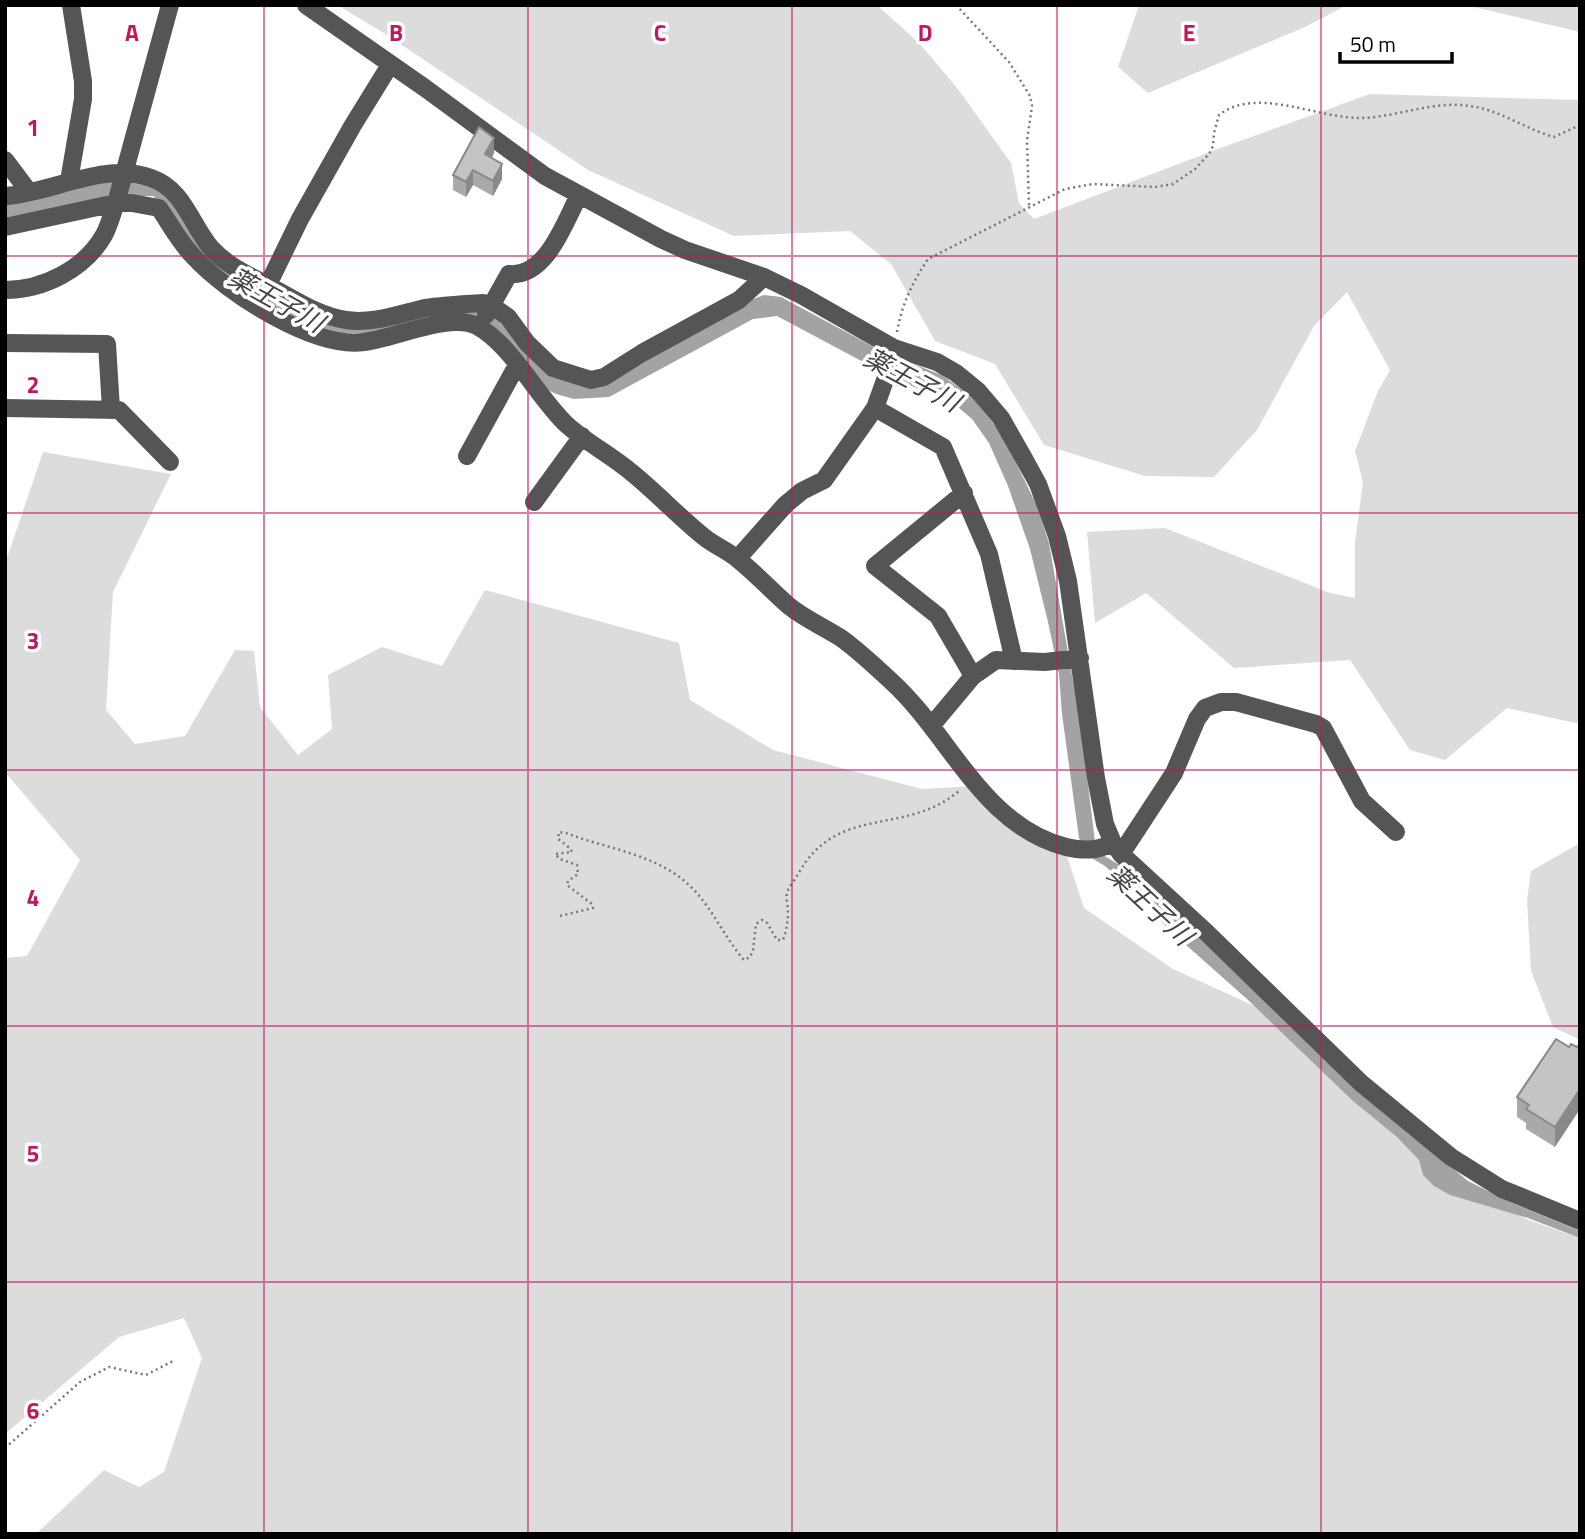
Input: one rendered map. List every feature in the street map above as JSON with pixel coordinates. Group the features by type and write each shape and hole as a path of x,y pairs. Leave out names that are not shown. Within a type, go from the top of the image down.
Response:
{"street":[{"path":"69,181 83,99 83,81 71,5"},
{"path":"5,290 47,282 67,273 82,262 104,235 125,173 170,5"},
{"path":"306,5 545,176 673,245 764,277 839,314 894,351 937,362 978,391 1001,418 1038,484 1057,536 1068,582 1096,778 1111,849 1207,933 1361,1083 1451,1157 1502,1189 1580,1220"},
{"path":"257,306 300,219 390,65"},
{"path":"5,160 29,192"},
{"path":"5,196 69,181 125,173 149,177 163,182 177,194 200,236 215,253 232,266 322,314 361,322 428,308 483,303 491,305 508,317 527,343 552,368 591,380 604,377 739,300 764,277"},
{"path":"480,327 509,274 518,275 536,265 549,253 579,195"},
{"path":"5,227 116,204 142,204 159,208 191,255 205,268 257,306 314,335 346,342 365,342 430,326 469,323 480,327 498,343 566,424 630,471 706,539 737,558 792,608 843,640 892,682 932,725 972,780 1004,813 1031,833 1053,844 1077,850 1111,849 1174,773 1197,719 1205,708 1221,702 1236,702 1323,728 1362,801 1396,832"},
{"path":"428,308 430,326"},
{"path":"314,335 322,314"},
{"path":"5,343 107,344 111,409"},
{"path":"737,558 785,505 802,491 824,480 874,408 894,351"},
{"path":"467,456 517,365"},
{"path":"536,389 552,368"},
{"path":"5,408 119,410 170,462"},
{"path":"874,408 943,447 989,554 1014,661"},
{"path":"534,502 582,436"},
{"path":"964,493 876,566 938,616 974,676"},
{"path":"932,725 974,676 996,660 1045,662 1080,658"}],"path":[{"path":"956,5 1009,62 1030,96 1032,106 1027,141 1029,206"},
{"path":"894,351 902,306 928,259 1065,189 1081,185 1155,187 1173,184 1195,169 1209,154 1219,115 1238,106 1258,102 1359,118 1422,108 1468,105 1502,114 1554,137 1580,125"},
{"path":"560,916 593,908 592,904 567,886 568,881 578,874 577,865 560,859 555,854 572,852 558,839 559,832 645,858 689,884 744,960 750,957 753,951 755,925 762,920 767,923 777,940 783,940 788,926 786,893 806,860 821,844 835,833 858,826 914,816 946,802 972,780"},
{"path":"5,1448 80,1382 109,1367 146,1375 175,1360"}],"shaded area":[{"path":"337,5 877,5 920,44 958,89 1011,163 1019,203 1034,219 1370,94 1580,100 1580,724 1507,708 1445,760 1410,750 1350,660 1234,668 1146,593 1095,623 1087,532 1165,528 1330,593 1355,598 1355,542 1363,482 1355,451 1378,391 1390,370 1347,292 1314,326 1257,430 1214,477 1145,476 1044,445 995,364 935,341 891,264 850,231 734,236 588,170 384,33"},
{"path":"1139,5 1347,5 1305,27 1148,93 1118,67"},
{"path":"1465,5 1580,5 1580,32"},
{"path":"43,452 171,474 113,592 106,710 135,744 185,736 235,650 254,651 260,707 298,755 332,729 328,675 382,647 442,666 485,590 679,643 690,700 773,750 922,789 974,786 1063,844 1084,908 1173,969 1283,1019 1450,1178 1526,1219 1580,1238 1580,1534 36,1534 104,1470 139,1487 164,1472 202,1358 184,1318 119,1337 5,1434 5,958 27,956 80,860 5,772 5,564"},
{"path":"1580,843 1580,1040 1553,1027 1531,971 1527,900 1531,871"}],"water":[{"name":"薬王子川","path":"135,178 166,187 222,263 367,325 484,309 493,314 522,346 582,385 732,307 764,295 781,297 887,354 942,375 972,397 1002,434 1037,506 1049,543 1081,727 1095,842 1103,855 1139,877 1167,909 1370,1100 1468,1181 1512,1203 1580,1231 1580,1238 1528,1218 1450,1195 1434,1186 1423,1175 1419,1160 1397,1137 1353,1101 1247,999 1168,929 1137,894 1105,866 1088,856 1079,838 1059,674 1030,549 1008,486 989,443 972,419 952,402 899,381 777,316 753,319 609,397 574,399 546,389 487,326 384,334 325,333 268,306 201,258 167,208 153,196 128,196 5,221 5,201 109,180"}],"building":[{"path":"479,127 494,138 485,154 502,164 493,181 473,170 466,182 453,175"},
{"path":"1556,1039 1569,1047 1571,1044 1577,1047 1580,1044 1580,1089 1555,1127 1526,1109 1529,1105 1517,1097"}]}
